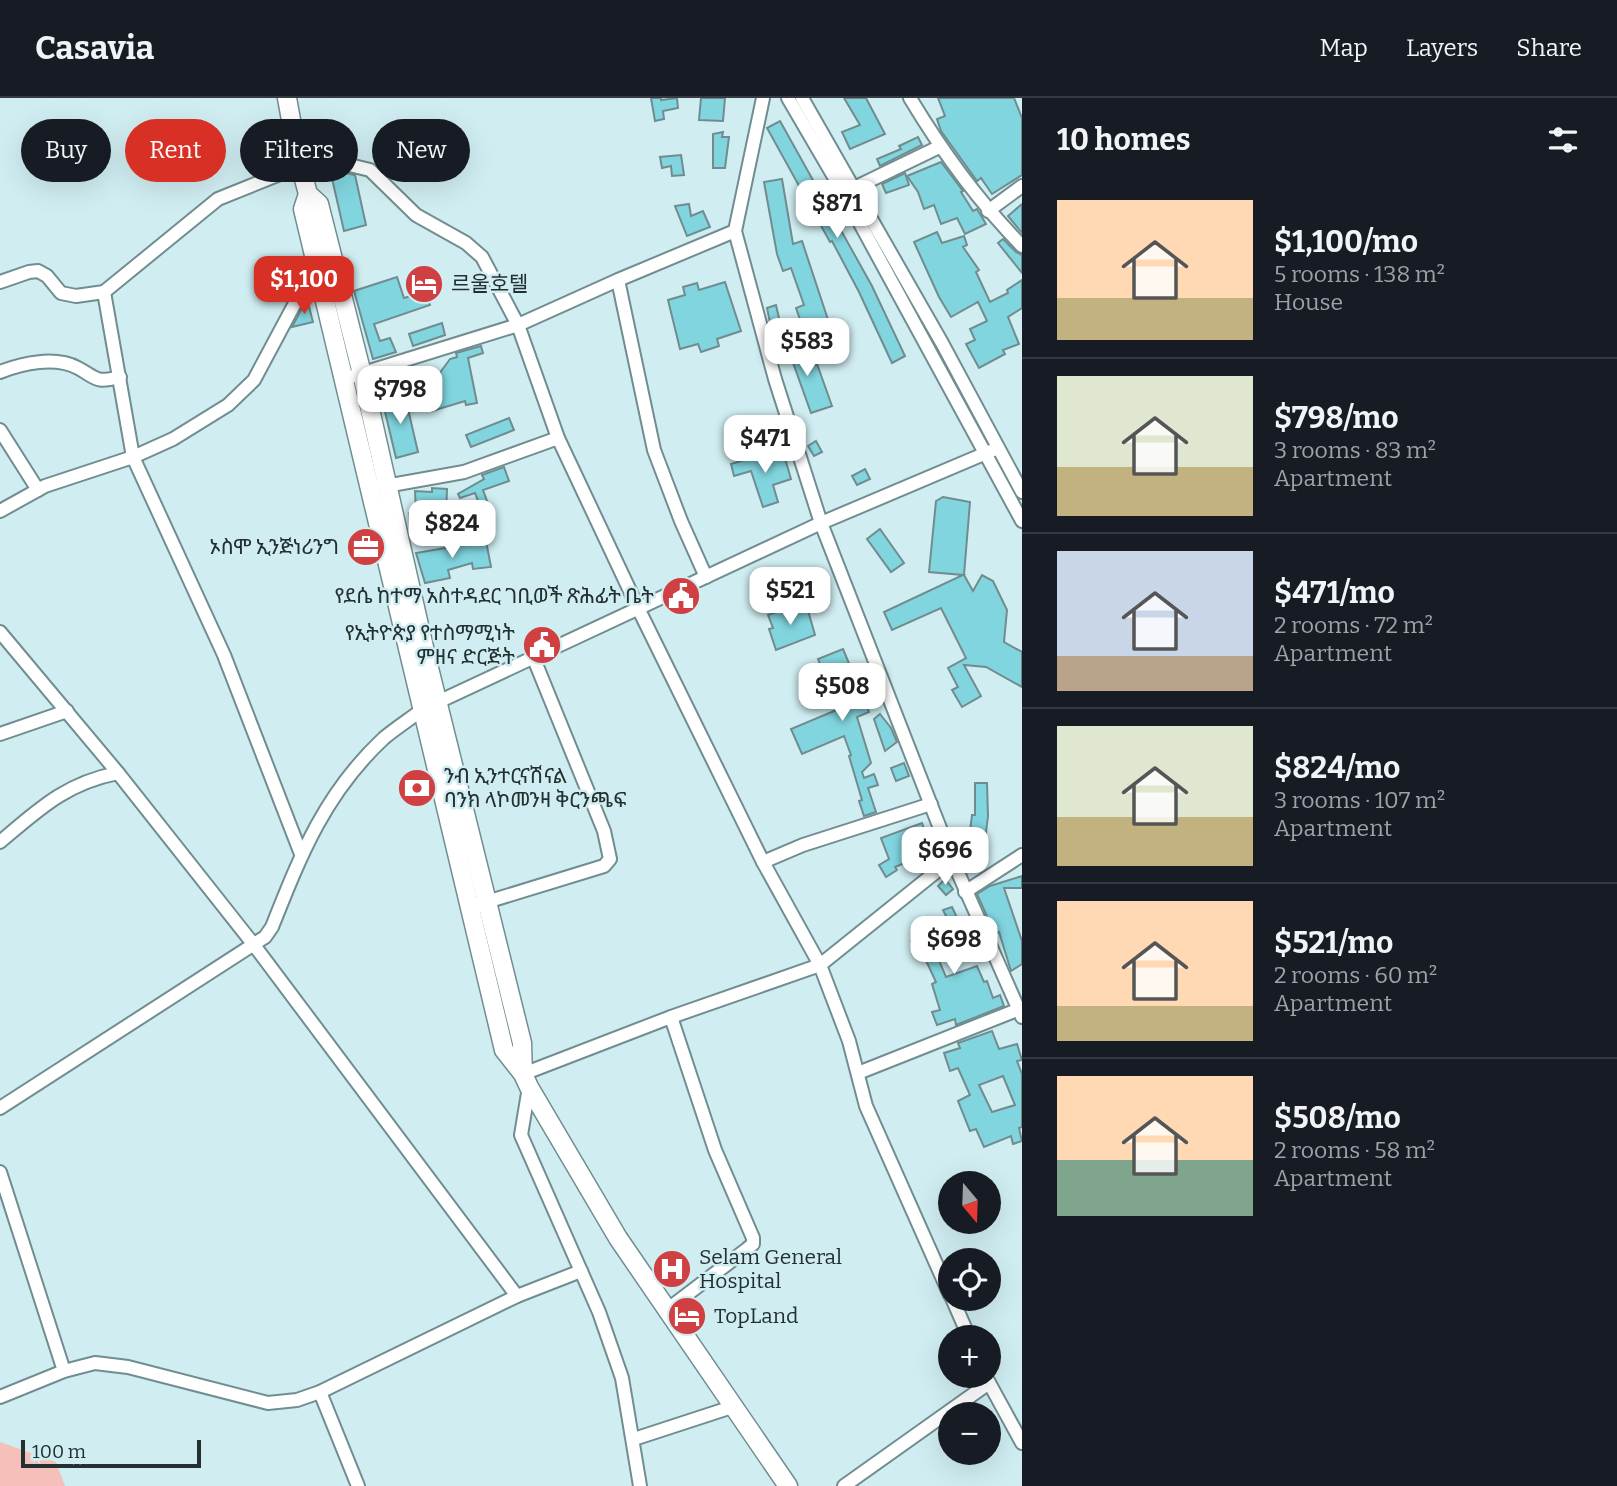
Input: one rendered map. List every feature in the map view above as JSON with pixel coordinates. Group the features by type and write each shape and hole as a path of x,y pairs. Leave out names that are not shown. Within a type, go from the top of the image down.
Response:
{"highway":[{"path":"305,182 308,194 303,209 324,259 362,374 379,488"},
{"path":"324,259 344,379 379,488 431,706 487,902 522,1043 526,1081"},
{"path":"431,706 469,908 504,1050 526,1081 618,1238 788,1486"}],"street":[{"path":"763,98 735,232 775,379 821,523 965,892 1021,1012 858,1073"},
{"path":"788,98 848,191 1022,492"},
{"path":"802,98 848,191 1022,521"},
{"path":"911,98 939,147 988,211 1022,246"},
{"path":"848,191 939,147"},
{"path":"358,167 370,170 416,215 466,243 482,257 495,278 518,325 558,438 639,610 763,862 820,965 839,1013 866,1106 938,1268"},
{"path":"0,282 38,271 47,276 61,293 76,296 104,292 218,199 260,182"},
{"path":"988,211 1022,186"},
{"path":"344,379 518,325 735,232"},
{"path":"0,511 38,490 132,457 173,439 228,405 254,380 324,259"},
{"path":"618,280 653,450 706,577"},
{"path":"104,292 132,457 224,655 301,854"},
{"path":"0,372 36,363 61,363 78,368 97,380 120,377"},
{"path":"0,429 38,490"},
{"path":"379,488 464,472 558,438"},
{"path":"0,1108 265,937 272,927 301,854 329,802 385,737 431,706 821,523 998,448"},
{"path":"0,632 118,773 254,945 517,1296"},
{"path":"469,908 604,866 610,859 604,831 534,659"},
{"path":"0,734 67,711"},
{"path":"0,842 52,798 72,786 118,773"},
{"path":"763,862 803,845 932,804"},
{"path":"965,892 1022,855"},
{"path":"640,1486 622,1378 599,1312 521,1135 526,1081 671,1017 820,965 952,859"},
{"path":"668,1309 753,1244 753,1238 715,1150 671,1017"},
{"path":"0,1172 64,1371"},
{"path":"0,1397 64,1371 95,1363 112,1363 268,1403 297,1400 320,1392 517,1296 581,1270"},
{"path":"851,1484 976,1388"},
{"path":"993,1388 1022,1443"},
{"path":"320,1392 358,1486"},
{"path":"634,1439 732,1407"}],"shaded area":[{"path":"0,1442 56,1462 65,1486 0,1486"}],"building":[{"path":"651,98 677,98 678,108 663,111 664,119 655,121"},
{"path":"701,98 725,98 723,121 699,120"},
{"path":"844,98 866,98 885,134 850,149 842,132 860,125"},
{"path":"938,98 1014,98 1022,118 1022,175 992,194 981,178 977,181 941,131 937,119 945,116"},
{"path":"780,121 872,286 905,356 892,363 832,241 830,242 767,128"},
{"path":"723,132 722,137 729,137 725,168 713,168 713,134"},
{"path":"918,137 922,145 880,166 877,159 901,149 899,146"},
{"path":"681,155 684,175 672,176 671,166 662,168 660,157"},
{"path":"941,162 963,191 961,192 973,211 977,209 986,224 965,234 957,218 941,224 934,205 924,209 918,192 907,176"},
{"path":"905,173 909,185 886,193 882,184"},
{"path":"782,179 793,244 802,241 838,350 825,355 813,321 802,325 796,308 804,305 791,268 783,271 777,254 764,182"},
{"path":"333,182 357,182 366,225 344,231"},
{"path":"689,204 691,216 703,211 710,227 687,236 675,206"},
{"path":"1022,204 1022,233 1008,216"},
{"path":"937,232 942,243 964,236 967,245 963,247 979,270 976,272 990,302 1008,293 1007,290 1022,280 1022,308 1008,317 1019,344 1003,350 1005,354 979,368 966,344 975,340 970,329 987,321 978,302 951,317 914,242"},
{"path":"1003,239 1022,255 1022,273 998,243"},
{"path":"397,277 404,298 425,292 430,305 374,324 380,341 390,338 396,352 373,359 354,291"},
{"path":"725,282 741,331 717,339 719,346 701,352 698,344 680,349 668,300 685,295 683,287 697,283 699,290"},
{"path":"307,299 313,322 292,327"},
{"path":"776,305 784,340 774,342 767,308"},
{"path":"442,323 445,335 413,346 409,334"},
{"path":"795,339 804,368 817,364 832,406 811,413 791,357 782,360 778,344"},
{"path":"481,346 483,353 468,358 477,403 466,405 465,401 432,411 426,392 450,359 457,357 456,353"},
{"path":"405,396 418,452 396,458 382,399"},
{"path":"509,418 514,430 471,447 466,435"},
{"path":"816,441 822,452 814,456 808,446"},
{"path":"770,452 773,458 784,455 791,479 773,485 778,502 763,507 751,471 734,476 731,464"},
{"path":"504,467 509,481 483,490 490,509 436,532 410,531 409,513 416,513 415,491 447,489 446,516 478,501 475,493 460,498 458,494 484,479 482,475"},
{"path":"865,469 870,479 857,485 852,476"},
{"path":"943,497 970,502 964,575 973,591 982,575 993,581 1007,610 1004,642 1022,652 1022,687 986,667 964,665 981,696 962,707 952,690 958,687 948,668 966,658 941,608 892,630 884,612 963,575 929,572 936,501"},
{"path":"880,529 904,563 891,572 867,539"},
{"path":"486,541 491,567 473,569 472,563 448,570 450,578 425,583 416,553"},
{"path":"790,607 792,612 807,607 815,635 776,650 769,629 773,628 768,615"},
{"path":"843,649 869,712 857,717 871,763 862,772 864,778 874,774 878,785 868,788 876,812 864,816 849,756 851,755 844,736 802,754 791,729 839,709 818,659"},
{"path":"880,714 891,728 897,742 885,751 874,719"},
{"path":"904,763 909,776 896,781 891,768"},
{"path":"975,783 987,783 988,816 984,849 968,847 972,815 975,815"},
{"path":"922,823 929,842 908,850 912,860 895,867 897,870 886,877 879,865 889,859 881,838"},
{"path":"1022,876 1022,888 1004,888 1022,941 1022,964 1011,971 999,932 995,934 977,894 990,886"},
{"path":"945,879 953,889 946,895 938,886"},
{"path":"952,907 966,937 941,948 945,955 938,958 946,977 977,966 984,982 987,981 993,998 1000,995 1004,1006 956,1025 955,1019 937,1025 932,1012 940,1010 932,984 936,982 923,954 920,956 911,941 919,936 915,927 925,922 930,930 949,922 943,910"},
{"path":"992,1031 999,1049 1017,1044 1022,1060 1017,1061 1022,1074 1022,1127 1019,1128 1022,1141 1013,1144 1011,1136 984,1147 976,1129 970,1131 958,1101 970,1095 958,1068 950,1071 944,1053 960,1048 958,1043","holes":["1003,1076 1015,1105 992,1112 979,1085"]}],"place":[{"name":"르울호텔","path":"424,284"},
{"name":"ኦስሞ ኢንጅነሪንግ","path":"366,547"},
{"name":"የደሴ ከተማ አስተዳደር ገቢወች ጽሕፊት ቤት","path":"681,596"},
{"name":"የኢትዮጵያ የተስማሚነት ምዘና ድርጅት","path":"542,645"},
{"name":"ንብ ኢንተርናሽናል ባንክ ላኮመንዛ ቅርንጫፍ","path":"417,788"},
{"name":"Selam General Hospital","path":"672,1269"},
{"name":"TopLand","path":"687,1316"}]}
